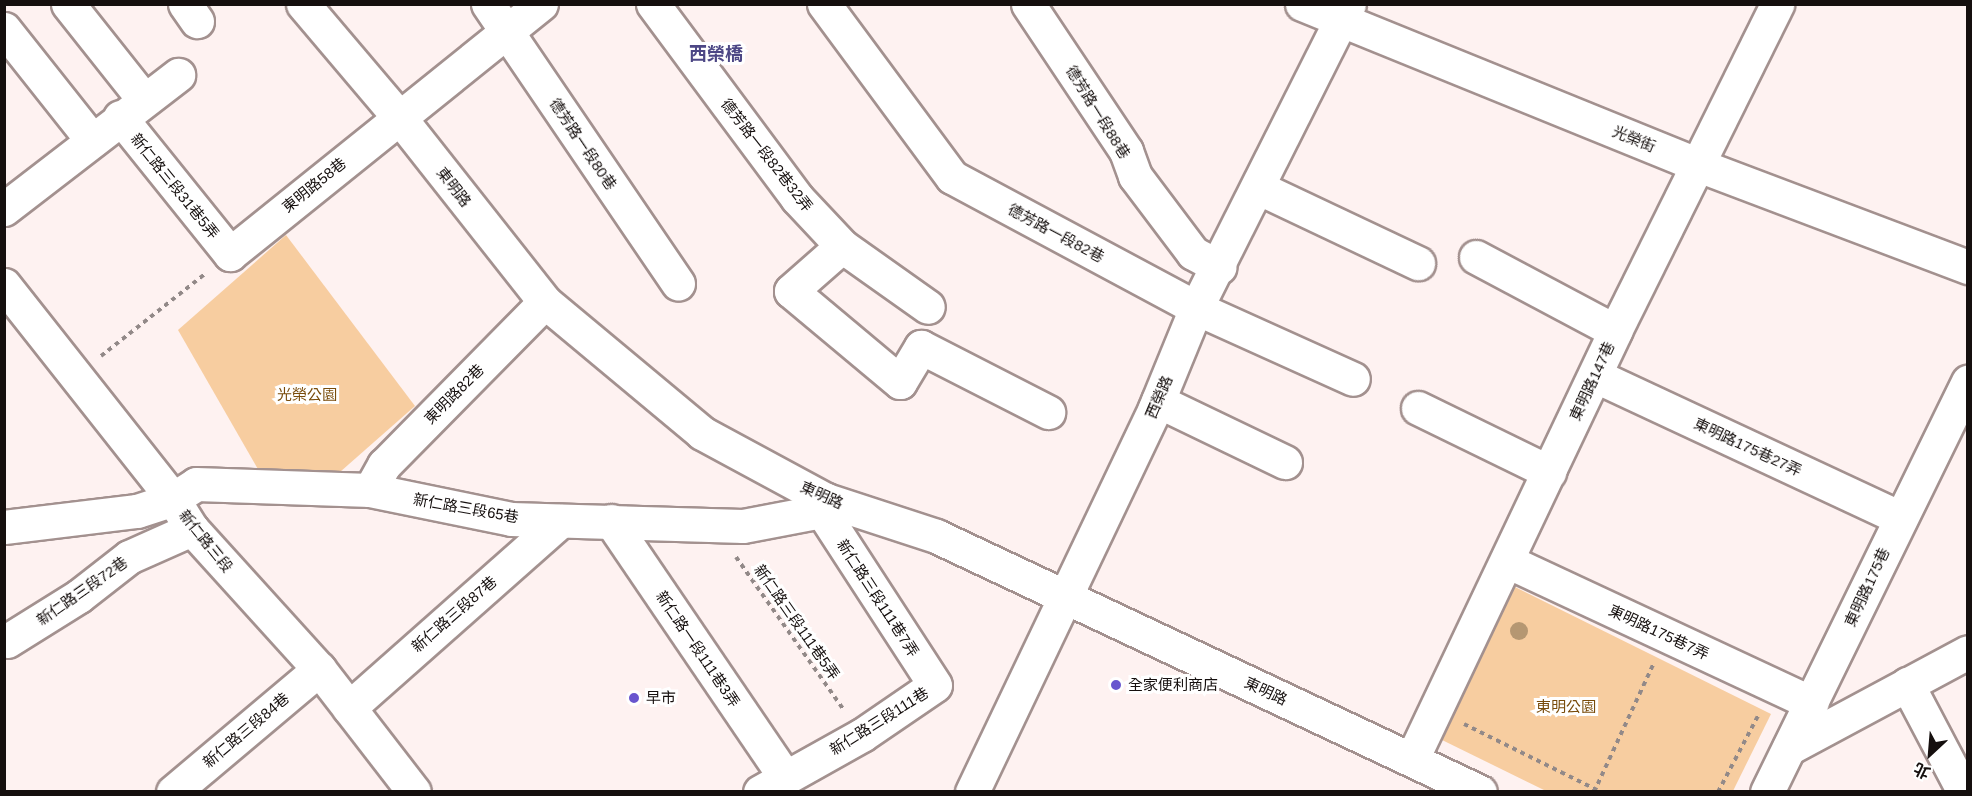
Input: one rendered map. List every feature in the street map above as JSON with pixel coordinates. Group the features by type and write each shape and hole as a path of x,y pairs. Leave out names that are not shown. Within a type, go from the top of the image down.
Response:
{"street":[{"name":"新仁路三段31巷5弄","path":"68,4 132,109 230,254"},
{"name":"東明路","path":"303,4 399,117 545,302 702,433 824,506 936,536 1480,792"},
{"name":"德芳路一段80巷","path":"488,4 678,284"},
{"name":"東明路58巷","path":"230,254 541,4"},
{"name":"德芳路一段82巷32弄","path":"653,4 797,198 842,246 928,307"},
{"name":"德芳路一段82巷","path":"824,4 952,177 1196,308 1353,379"},
{"name":"德芳路一段88巷","path":"1028,4 1126,151 1135,176 1193,253 1219,267"},
{"name":"光榮街","path":"1302,4 1346,13 1698,165 1968,267"},
{"name":"東明路147巷","path":"1413,759 1596,376 1615,331 1777,4"},
{"name":"西榮路","path":"972,792 1158,401 1196,308 1219,267 1346,13"},
{"path":"4,29 92,140"},
{"path":"4,209 178,75"},
{"path":"1259,188 1418,263"},
{"path":"842,246 791,291 900,382 921,347 1048,412"},
{"path":"1476,257 1615,331"},
{"name":"新仁路三段","path":"4,285 75,378 173,499 192,529 319,669 414,792"},
{"name":"東明路82巷","path":"370,490 384,465 545,302"},
{"name":"東明路175巷27弄","path":"1596,376 1900,518"},
{"name":"東明路175巷","path":"1767,792 1968,382"},
{"path":"1158,401 1285,462"},
{"path":"1418,408 1549,472"},
{"name":"新仁路三段65巷","path":"173,499 196,484 370,490 511,519 712,523 743,526 824,506"},
{"path":"9,521 137,511 173,499"},
{"name":"新仁路三段111巷7弄","path":"824,506 935,685"},
{"name":"新仁路三段87巷","path":"349,708 560,521"},
{"name":"新仁路一段111巷3弄","path":"611,521 772,784"},
{"name":"新仁路三段72巷","path":"7,641 79,596 129,558 192,529"},
{"name":"東明路175巷7弄","path":"1507,561 1811,703"},
{"path":"1789,748 1968,652"},
{"name":"新仁路三段84巷","path":"172,792 319,669"},
{"path":"1906,684 1964,792"},
{"name":"新仁路三段111巷","path":"772,784 862,735 935,685"}],"path":[{"path":"75,378 230,254"},
{"name":"新仁路三段111巷5弄","path":"712,523 862,735"},
{"path":"1644,657 1665,667"},
{"path":"1594,790 1654,662"},
{"path":"1718,792 1759,714 1748,708"},
{"path":"1458,721 1601,792"}],"green space":[{"name":"光榮公園","path":"286,235 415,406 315,494 267,485 178,330"},
{"name":"東明公園","path":"1515,587 1771,714 1733,791 1546,791 1440,739"}],"place":[{"name":"全家便利商店","path":"1116,685"},
{"name":"早市","path":"634,698"}],"district":[{"name":"西榮橋","path":"716,54"}]}
